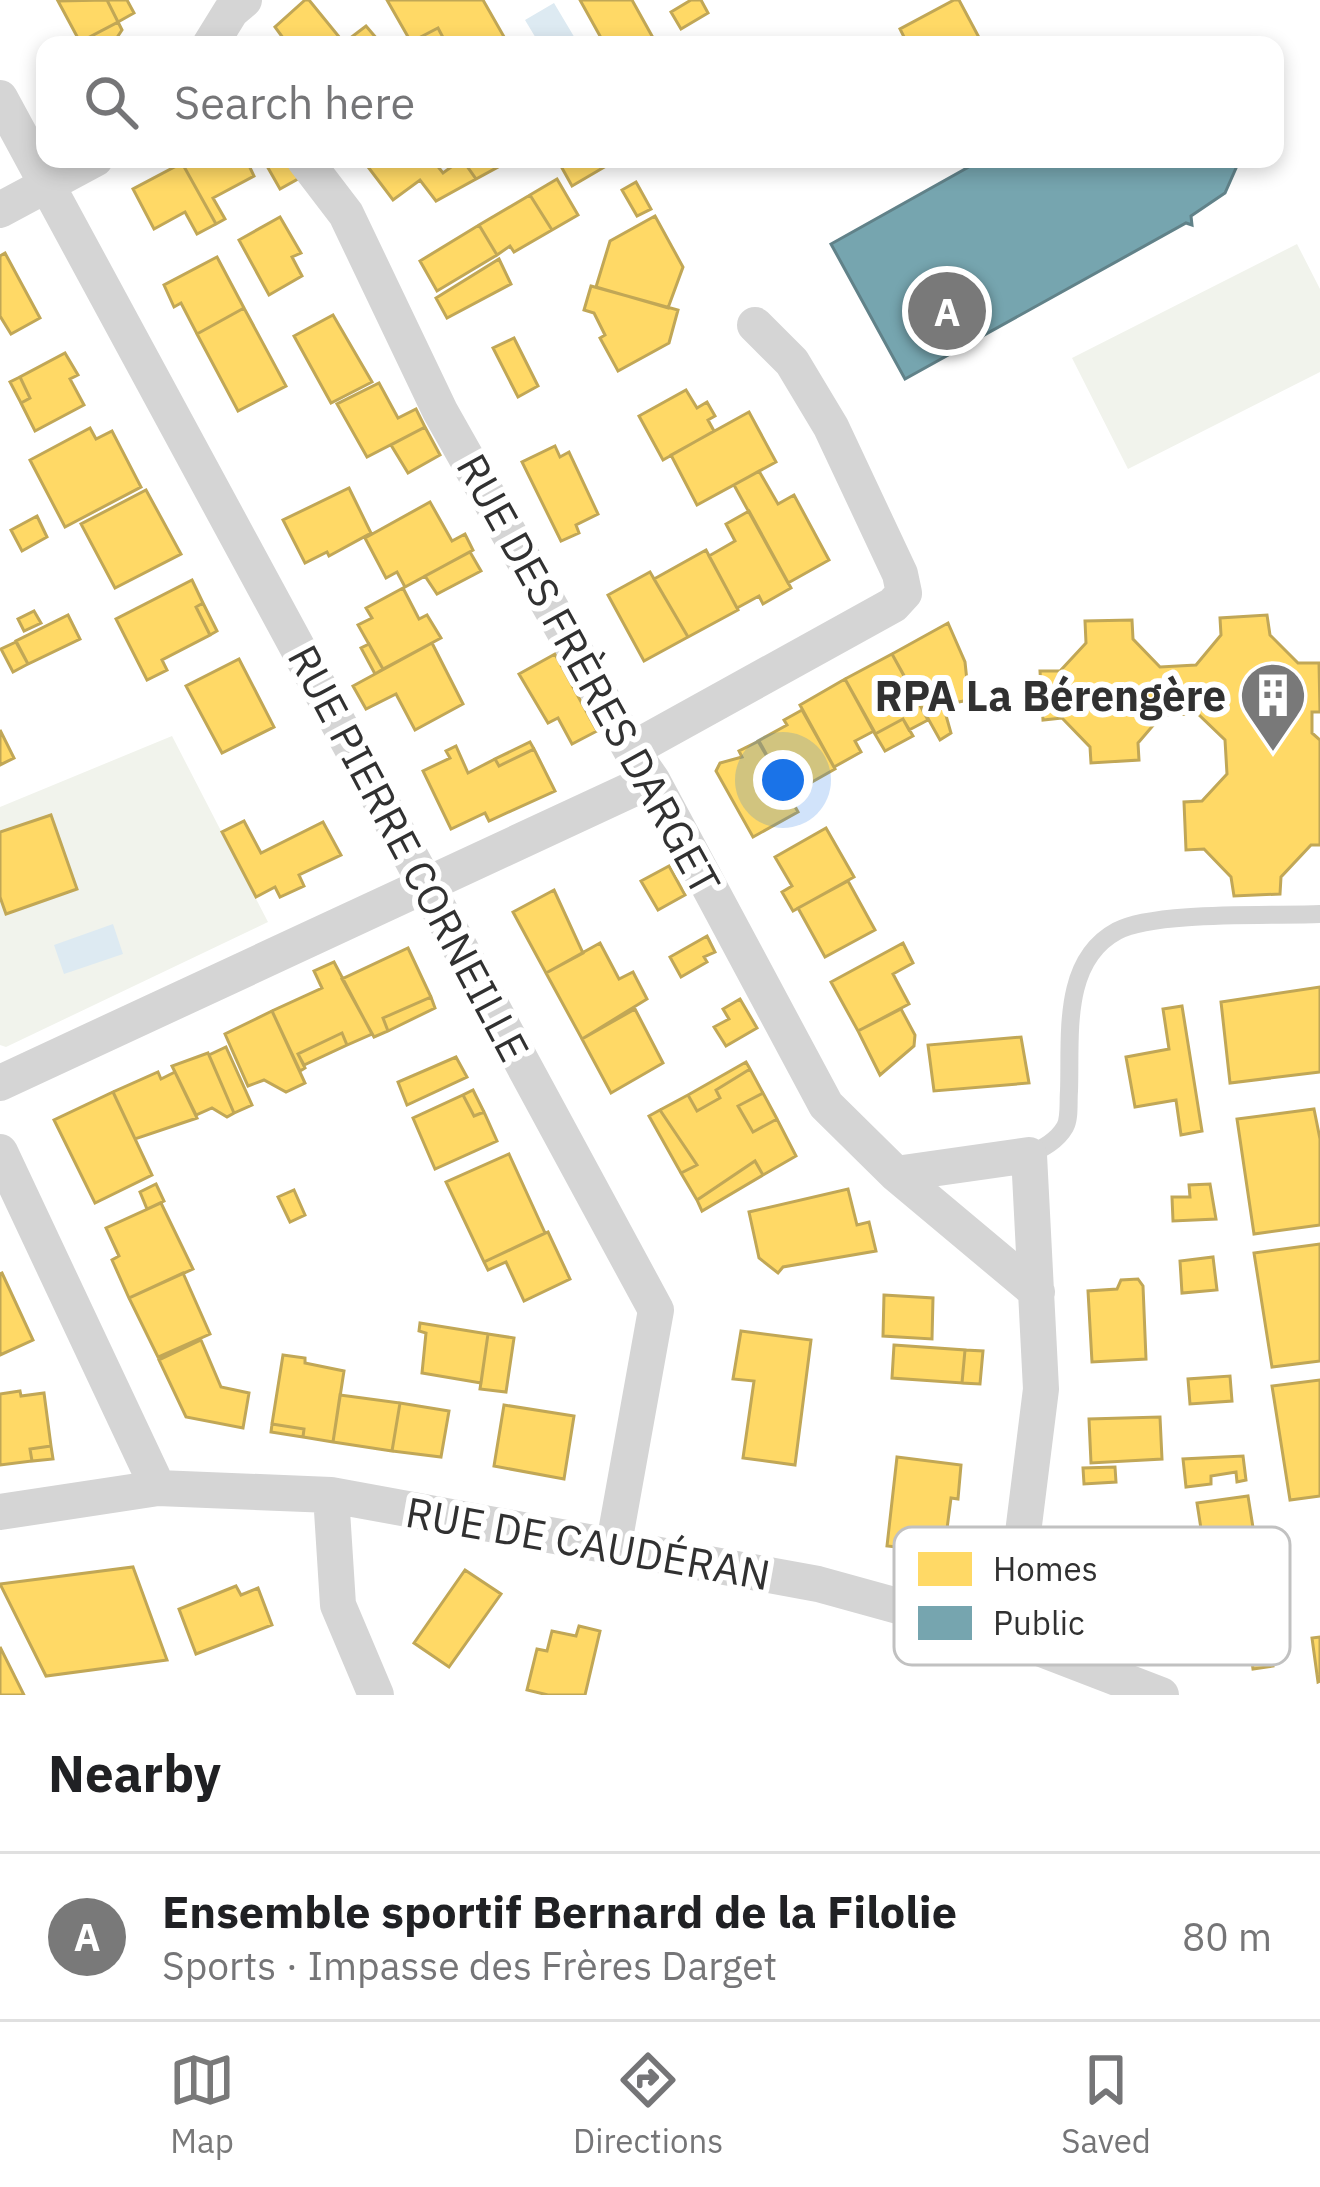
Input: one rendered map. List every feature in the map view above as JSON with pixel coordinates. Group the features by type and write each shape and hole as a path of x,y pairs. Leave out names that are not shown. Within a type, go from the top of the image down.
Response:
{"street":[{"path":"216,36 244,0"},
{"name":"RUE PIERRE CORNEILLE","path":"0,98 36,165"},
{"name":"RUE PIERRE CORNEILLE","path":"38,168 656,1310 613,1549"},
{"path":"0,211 77,168"},
{"name":"RUE DES FRÈRES DARGET","path":"311,168 346,214 440,411 652,780 826,1105 896,1174 1037,1292"},
{"path":"631,750 893,604 904,593 900,574 831,427 792,362 755,326"},
{"path":"0,1083 652,780"},
{"path":"0,1152 158,1488"},
{"path":"896,1174 1029,1155 1041,1389 1024,1527"},
{"name":"RUE DE CAUDÉRAN","path":"0,1512 158,1488 331,1495 818,1584 894,1605"},
{"path":"331,1495 338,1605 376,1695"},
{"name":"RUE DE CAUDÉRAN","path":"1084,1665 1161,1695"}],"lane":[{"path":"1029,1155 1051,1144 1067,1124 1072,1014 1079,971 1094,948 1118,930 1148,920 1320,914"}],"shaded area":[{"path":"554,3 574,36 535,36 525,20"},
{"path":"1297,244 1320,289 1320,372 1128,469 1072,358"},
{"path":"172,736 268,922 6,1047 0,1045 0,807"},
{"path":"113,924 123,954 64,974 54,945"}],"building: Homes":[{"path":"107,0 127,0 134,13 118,22"},
{"path":"107,0 118,22 91,36 77,36 58,1"},
{"path":"309,0 338,36 282,36 275,27"},
{"path":"387,0 483,0 504,36 442,36 438,28 423,36 408,36"},
{"path":"580,0 632,0 652,36 600,36"},
{"path":"691,0 701,0 708,13 681,29 671,12"},
{"path":"959,0 978,36 904,36 900,29"},
{"path":"118,22 122,30 118,36 91,36"},
{"path":"366,26 375,36 353,36"},
{"path":"173,168 185,168 216,224 197,234 185,212 154,229 133,189"},
{"path":"185,168 250,168 254,176 213,198 225,219 216,224"},
{"path":"268,168 299,168 305,175 280,189"},
{"path":"369,168 439,168 443,173 468,168 476,179 436,201 420,180 393,200"},
{"path":"468,168 496,168 476,179"},
{"path":"562,168 603,168 572,186"},
{"path":"557,179 578,215 552,230 530,195"},
{"path":"636,182 651,209 637,216 622,190"},
{"path":"530,195 552,230 514,252 510,246 497,255 479,225"},
{"path":"655,216 683,267 668,308 596,287 610,241"},
{"path":"280,217 301,253 292,257 302,276 269,295 239,240"},
{"path":"479,225 497,255 437,291 420,261"},
{"path":"5,253 40,318 11,334 0,316 0,256"},
{"path":"217,257 244,308 197,334 181,303 174,307 164,285"},
{"path":"499,259 511,284 447,318 436,298"},
{"path":"591,286 678,310 669,343 618,371 600,338 605,335 594,313 584,310"},
{"path":"244,308 286,386 238,411 197,334"},
{"path":"333,315 372,382 331,403 294,336"},
{"path":"514,338 538,386 518,397 493,348"},
{"path":"65,353 78,375 70,379 84,405 35,431 21,403 30,398 20,377"},
{"path":"20,377 30,398 21,403 10,382"},
{"path":"379,383 398,418 416,409 425,427 367,457 337,404"},
{"path":"686,390 697,408 707,402 715,416 708,420 714,431 663,460 639,416"},
{"path":"749,412 776,462 697,505 671,455"},
{"path":"425,427 440,455 408,473 391,445"},
{"path":"90,428 96,439 112,431 141,487 65,527 30,460"},
{"path":"555,446 560,457 569,452 598,514 576,525 579,533 561,541 522,462"},
{"path":"759,471 778,504 794,495 829,560 788,583 734,485"},
{"path":"349,488 371,533 305,563 283,520"},
{"path":"146,490 181,554 115,588 81,524"},
{"path":"430,502 452,541 465,534 473,550 405,587 397,572 386,578 365,538"},
{"path":"749,511 791,588 763,604 759,596 737,608 709,556 735,541 726,524"},
{"path":"37,516 47,537 22,551 11,530"},
{"path":"706,550 738,610 688,637 654,579"},
{"path":"470,552 481,571 437,594 425,576"},
{"path":"650,572 688,637 644,661 608,595"},
{"path":"192,580 203,603 196,607 210,635 162,660 167,670 147,680 116,619"},
{"path":"403,588 419,619 427,615 441,638 383,669 358,625 372,618 366,608"},
{"path":"203,603 217,631 210,635 196,607"},
{"path":"34,611 41,623 24,631 18,619"},
{"path":"68,615 80,639 28,664 16,641"},
{"name":"RPA La Bérengère","path":"1267,615 1270,635 1298,663 1319,663 1320,712 1312,712 1312,733 1320,740 1320,845 1311,845 1281,877 1280,894 1234,896 1231,877 1204,849 1186,850 1184,802 1202,801 1227,774 1225,740 1198,714 1162,715 1138,743 1139,760 1091,763 1090,747 1062,718 1043,720 1040,671 1060,671 1086,643 1085,621 1132,620 1133,639 1160,667 1196,665 1221,635 1220,618"},
{"path":"948,623 965,662 969,700 943,705 951,733 940,740 892,654"},
{"path":"16,642 28,664 13,672 1,649"},
{"path":"432,643 463,704 415,730 396,694 366,709 353,686"},
{"path":"369,644 383,669 375,674 361,648"},
{"path":"555,654 597,731 572,744 558,718 548,723 519,674"},
{"path":"892,654 928,720 909,730 903,719 875,734 845,679"},
{"path":"239,659 274,727 222,753 186,686"},
{"path":"845,679 874,731 855,741 861,752 834,767 800,705"},
{"path":"802,710 835,769 789,795 758,741 787,725 784,720"},
{"path":"903,719 913,736 885,751 875,734"},
{"path":"0,730 14,758 0,765"},
{"path":"759,741 798,812 753,837 716,771 720,763 742,757 739,751"},
{"path":"530,742 534,749 499,766 495,759"},
{"path":"456,746 468,773 495,759 499,766 534,749 555,791 489,821 485,813 451,829 423,771 450,758 446,751"},
{"path":"51,815 77,889 6,914 0,897 0,832"},
{"path":"244,821 261,853 323,822 341,855 299,875 304,886 280,897 275,887 256,897 222,832"},
{"path":"826,828 854,877 793,911 782,892 792,886 775,857"},
{"path":"669,866 685,895 658,910 641,881"},
{"path":"848,881 875,930 825,957 798,908"},
{"path":"554,890 583,953 546,973 513,912"},
{"path":"707,936 715,952 681,977 670,957"},
{"path":"600,943 619,979 633,972 647,999 582,1039 546,973"},
{"path":"903,943 913,963 893,974 909,1004 858,1031 831,982"},
{"path":"408,948 431,997 383,1018 388,1031 374,1037 342,979"},
{"path":"334,962 372,1034 347,1045 342,1033 298,1054 305,1068 300,1071 272,1011 322,988 314,971"},
{"path":"1320,987 1320,1072 1230,1083 1221,1002"},
{"path":"431,997 435,1008 388,1031 383,1018"},
{"path":"740,999 757,1028 726,1046 714,1027 729,1019 723,1009"},
{"path":"1182,1006 1202,1131 1181,1135 1176,1100 1135,1107 1126,1057 1169,1049 1163,1009"},
{"path":"635,1009 663,1063 611,1093 582,1039"},
{"path":"901,1009 915,1035 914,1046 880,1075 858,1031"},
{"path":"272,1011 305,1083 286,1092 264,1080 248,1086 225,1034"},
{"path":"342,1033 347,1045 304,1065 298,1054"},
{"path":"1021,1037 1029,1083 934,1091 928,1045"},
{"path":"226,1047 252,1105 234,1113 209,1055"},
{"path":"208,1053 234,1113 227,1117 212,1108 196,1115 172,1066"},
{"path":"456,1057 467,1077 407,1105 398,1082"},
{"path":"746,1062 750,1069 716,1090 720,1098 697,1111 688,1095"},
{"path":"750,1069 763,1093 738,1106 753,1132 777,1119 796,1156 763,1175 755,1161 697,1200 681,1173 697,1165 660,1110 688,1095 697,1111 720,1098 716,1090"},
{"path":"158,1072 161,1079 175,1072 197,1118 135,1139 113,1092"},
{"path":"473,1090 484,1112 474,1116 463,1095"},
{"path":"113,1092 152,1175 95,1203 54,1120"},
{"path":"763,1093 777,1119 753,1132 738,1106"},
{"path":"463,1095 474,1116 484,1112 497,1141 435,1169 413,1118"},
{"path":"1314,1109 1320,1139 1320,1225 1254,1234 1237,1119"},
{"path":"660,1110 697,1165 681,1173 649,1116"},
{"path":"509,1154 545,1233 484,1262 446,1182"},
{"path":"755,1161 763,1175 702,1211 697,1200"},
{"path":"156,1184 164,1201 147,1209 140,1192"},
{"path":"1210,1184 1216,1219 1173,1221 1172,1197 1190,1197 1189,1185"},
{"path":"848,1189 857,1225 869,1222 876,1251 783,1267 778,1273 759,1258 749,1212"},
{"path":"294,1190 305,1215 290,1222 278,1197"},
{"path":"161,1203 193,1269 129,1298 112,1260 119,1256 106,1228"},
{"path":"548,1232 570,1279 524,1301 506,1262 488,1270 484,1262"},
{"path":"1320,1244 1320,1361 1272,1367 1254,1253"},
{"path":"1213,1257 1217,1290 1182,1293 1180,1261"},
{"path":"183,1273 210,1334 158,1357 129,1298"},
{"path":"0,1274 33,1340 0,1355"},
{"path":"1138,1279 1143,1286 1146,1359 1092,1362 1088,1291 1117,1289 1121,1280"},
{"path":"884,1295 933,1298 932,1339 883,1336"},
{"path":"420,1323 488,1334 481,1383 422,1373 426,1333 419,1331"},
{"path":"741,1331 811,1340 795,1465 743,1458 754,1381 733,1379"},
{"path":"488,1334 514,1338 506,1392 480,1389"},
{"path":"201,1340 221,1387 249,1393 243,1428 186,1417 159,1360"},
{"path":"894,1345 965,1350 962,1383 892,1378"},
{"path":"965,1350 983,1351 980,1384 962,1383"},
{"path":"283,1355 344,1371 333,1442 303,1437 304,1429 272,1424"},
{"path":"1230,1376 1232,1401 1190,1404 1188,1379"},
{"path":"1320,1380 1320,1496 1290,1500 1272,1386"},
{"path":"20,1391 21,1396 44,1393 51,1446 30,1449 32,1461 0,1465 0,1394"},
{"path":"340,1395 400,1403 392,1451 333,1442"},
{"path":"400,1403 449,1411 441,1457 392,1451"},
{"path":"504,1405 574,1416 564,1479 494,1466"},
{"path":"1160,1417 1162,1459 1091,1463 1089,1419"},
{"path":"272,1424 304,1429 303,1437 271,1432"},
{"path":"51,1446 53,1459 32,1461 30,1449"},
{"path":"1243,1456 1246,1480 1237,1482 1236,1472 1211,1476 1211,1484 1186,1487 1183,1459"},
{"path":"897,1457 961,1465 958,1499 951,1498 947,1527 894,1527 894,1547 887,1546"},
{"path":"1115,1467 1116,1482 1084,1484 1083,1468"},
{"path":"1248,1496 1253,1527 1201,1527 1197,1503"},
{"path":"133,1567 167,1660 46,1676 0,1584"},
{"path":"465,1570 501,1594 449,1667 414,1643"},
{"path":"236,1586 241,1595 258,1588 272,1625 196,1654 179,1609"},
{"path":"579,1626 600,1631 585,1695 527,1690 537,1649 547,1651 552,1631 576,1636"},
{"path":"1320,1637 1320,1681 1318,1682 1312,1638"},
{"path":"0,1647 24,1695 0,1695"}],"building: Public":[{"path":"967,168 1236,168 1225,193 1191,216 1192,225 1186,223 905,379 831,244"}],"place":[{"name":"Ensemble sportif Bernard de la Filolie","path":"947,311"},
{"name":"RPA La Bérengère","path":"1273,754"}]}
